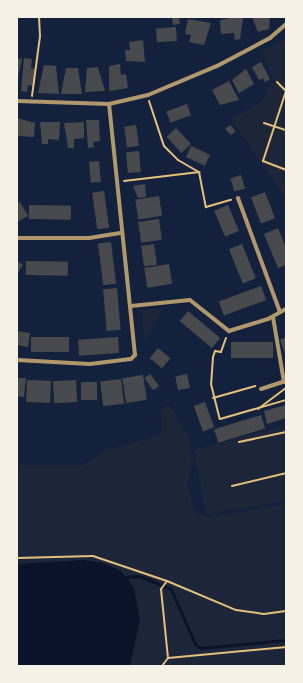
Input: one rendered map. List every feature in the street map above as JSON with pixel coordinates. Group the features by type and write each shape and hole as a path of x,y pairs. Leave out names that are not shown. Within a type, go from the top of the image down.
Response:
{"street":[{"path":"17,101 31,103 109,104 148,95 219,65 270,38 286,24"},
{"path":"17,360 90,364 131,359 135,355 109,104"},
{"path":"238,198 280,312"},
{"path":"17,238 89,238 122,233"},
{"path":"131,306 190,300 229,331 273,317 286,309"},
{"path":"261,389 285,381 273,317"}],"path":[{"path":"31,103 40,36 39,17"},
{"path":"277,82 285,90 275,127 263,161 286,170"},
{"path":"148,95 164,146 178,160 199,172 206,207 238,198"},
{"path":"264,123 286,130"},
{"path":"116,182 199,172"},
{"path":"229,331 221,352 215,351 213,357 213,398 221,420 286,400"},
{"path":"213,398 262,384 267,387"},
{"path":"258,408 286,388"},
{"path":"240,442 286,432"},
{"path":"232,486 286,473"},
{"path":"17,558 93,556 166,581 236,610 264,614 286,611"},
{"path":"162,666 168,658 161,589 166,581"},
{"path":"168,658 286,647"}],"shaded area":[{"path":"286,38 286,199 231,119 265,99 267,88 275,81 261,52"},
{"path":"163,308 145,342 141,310"},
{"path":"170,405 187,434 192,460 187,485 195,513 210,518 286,504 286,666 17,666 17,465 83,465 107,450 162,435 161,408"},
{"path":"286,425 286,501 206,514 194,450"},
{"path":"84,560 103,563 121,571 134,588 140,620 130,666 17,666 17,564"}],"building":[{"path":"179,17 180,24 173,25 172,18"},
{"path":"235,17 243,18 240,39 235,40 234,33 221,34 220,20"},
{"path":"252,17 270,17 269,29 258,32"},
{"path":"188,19 211,23 204,45 189,42 191,35 185,34"},
{"path":"176,27 177,41 157,42 156,28"},
{"path":"143,40 145,62 126,61 125,50 130,50 129,42"},
{"path":"17,58 22,59 18,77 17,77"},
{"path":"24,58 32,59 31,68 35,69 33,86 28,85 27,92 21,91"},
{"path":"261,62 270,79 265,82 263,78 259,80 252,67"},
{"path":"120,64 121,75 126,74 128,88 109,91 109,66"},
{"path":"44,65 56,66 59,94 38,93"},
{"path":"98,67 105,91 85,92 87,68"},
{"path":"66,68 78,68 82,94 61,94"},
{"path":"246,69 254,84 239,93 232,80"},
{"path":"229,81 239,100 220,105 212,90"},
{"path":"187,104 191,115 170,123 166,112"},
{"path":"17,118 35,123 34,137 17,136"},
{"path":"86,120 99,120 100,141 93,142 94,147 88,148"},
{"path":"40,122 60,122 59,140 48,139 48,144 42,144"},
{"path":"84,122 84,138 74,139 74,148 68,148 64,123"},
{"path":"136,125 139,146 127,147 124,127"},
{"path":"230,125 236,131 231,135 225,129"},
{"path":"176,128 191,144 181,153 166,137"},
{"path":"191,146 210,155 205,166 186,157"},
{"path":"139,151 141,172 128,173 126,152"},
{"path":"99,161 101,182 91,183 89,162"},
{"path":"241,175 245,188 235,192 230,178"},
{"path":"145,184 146,197 138,198 133,186"},
{"path":"104,191 109,228 97,229 92,193"},
{"path":"265,192 275,218 261,224 251,197"},
{"path":"159,196 162,216 138,220 135,200"},
{"path":"20,202 28,216 17,222 17,204"},
{"path":"29,205 71,206 71,220 29,219"},
{"path":"228,205 239,231 225,237 214,211"},
{"path":"159,219 162,240 141,243 138,222"},
{"path":"278,228 286,248 286,265 278,268 264,234"},
{"path":"111,242 116,284 103,285 98,244"},
{"path":"154,244 157,265 144,267 141,246"},
{"path":"242,244 256,278 243,284 229,249"},
{"path":"17,261 23,265 17,274"},
{"path":"26,261 68,262 68,276 26,275"},
{"path":"169,264 172,284 147,288 144,268"},
{"path":"261,286 266,300 224,315 219,301"},
{"path":"117,288 121,330 107,331 103,289"},
{"path":"188,311 220,338 212,348 180,321"},
{"path":"17,331 30,333 28,347 17,345"},
{"path":"31,337 69,337 69,352 31,352"},
{"path":"118,337 119,353 79,356 78,340"},
{"path":"286,337 286,356 280,340"},
{"path":"231,342 273,342 273,358 231,358"},
{"path":"158,348 170,358 162,368 150,358"},
{"path":"150,374 159,386 153,390 144,378"},
{"path":"187,374 190,388 178,390 175,376"},
{"path":"143,375 147,400 126,403 122,378"},
{"path":"17,378 26,378 24,397 17,396"},
{"path":"121,379 124,404 103,406 100,382"},
{"path":"27,380 51,381 50,403 26,402"},
{"path":"76,380 77,402 54,403 53,381"},
{"path":"81,382 97,382 97,400 81,400"},
{"path":"205,402 214,427 203,431 194,406"},
{"path":"286,405 286,418 267,424 264,411"},
{"path":"261,415 265,428 218,443 214,429"}],"waterway":[{"path":"126,577 139,576 171,589 195,644 201,648 286,640"}]}
